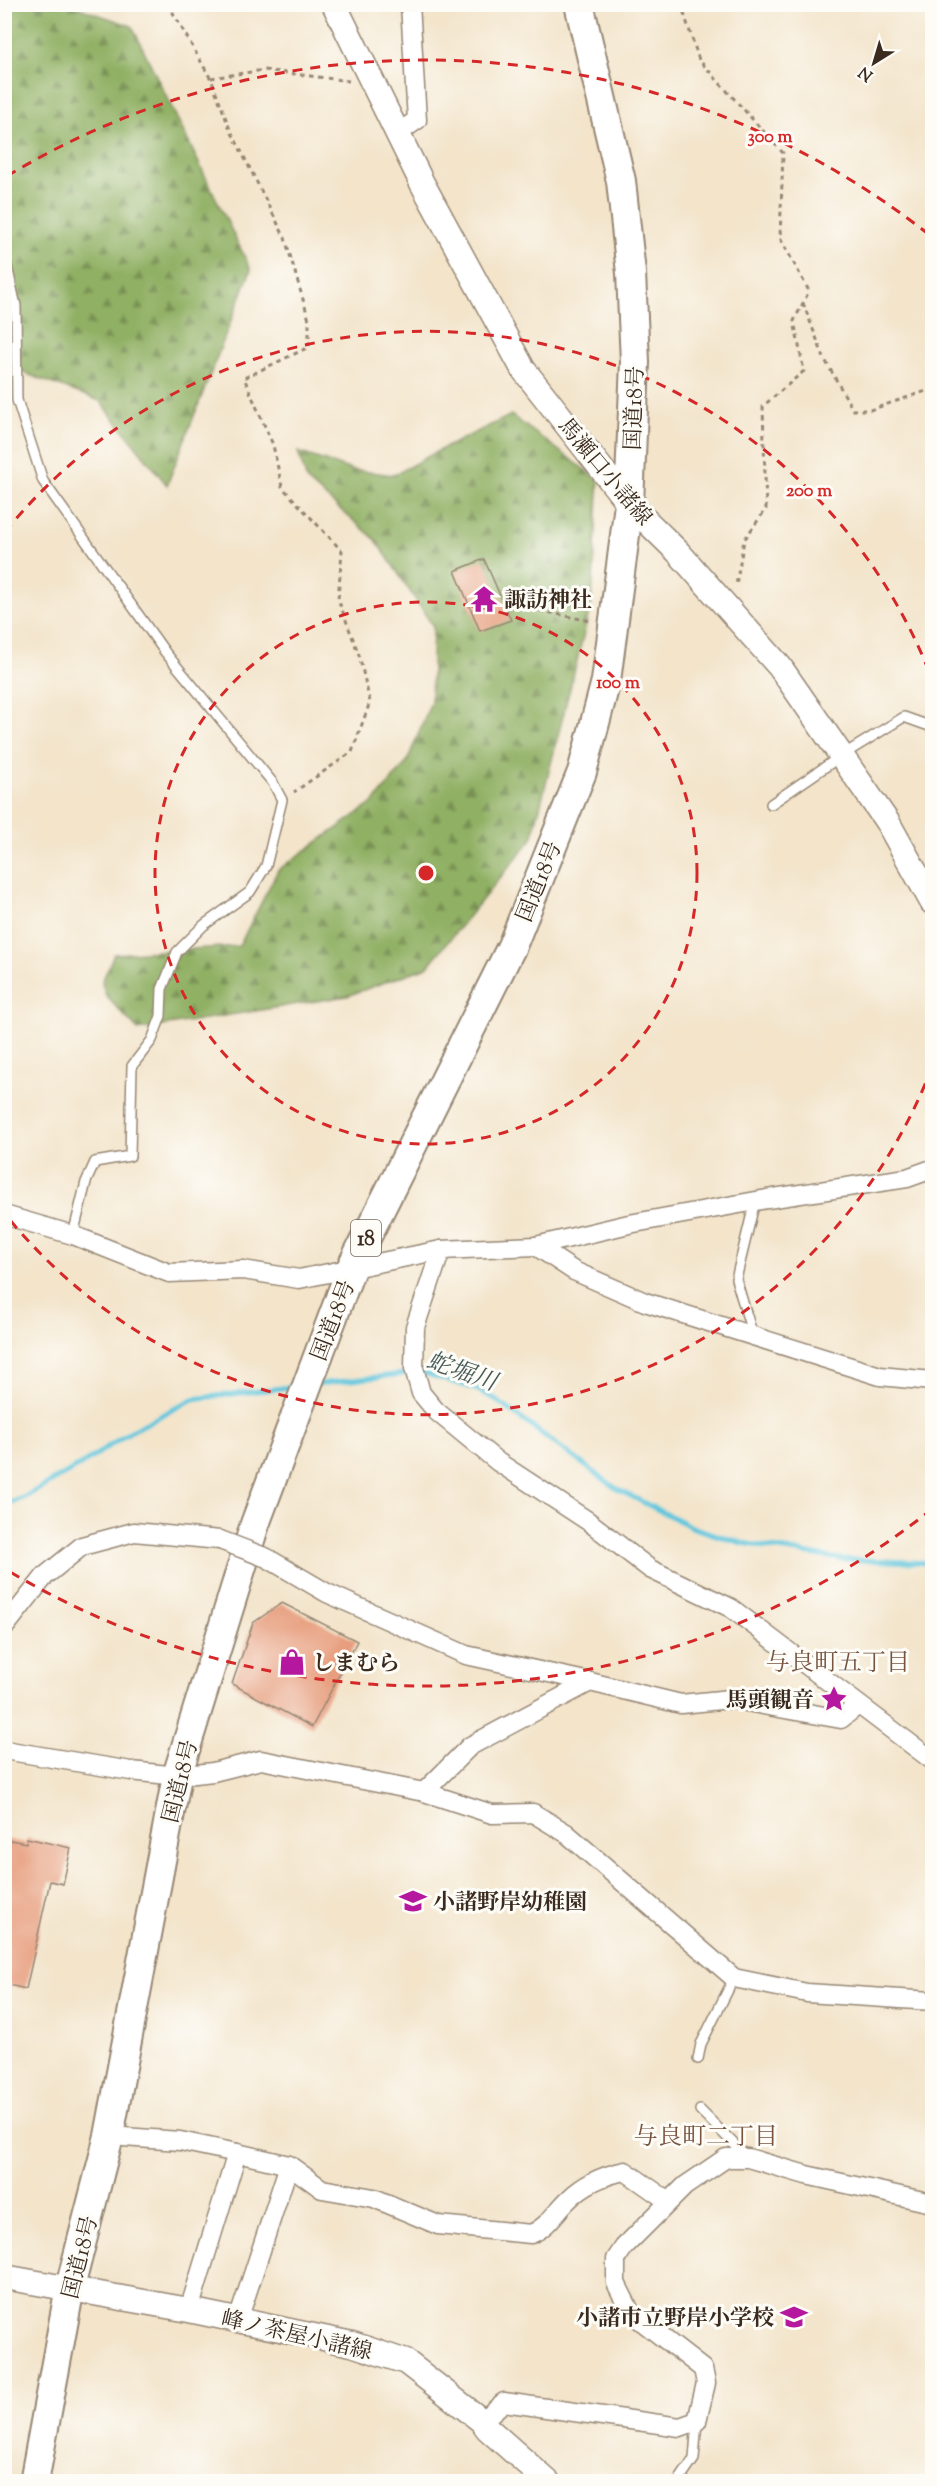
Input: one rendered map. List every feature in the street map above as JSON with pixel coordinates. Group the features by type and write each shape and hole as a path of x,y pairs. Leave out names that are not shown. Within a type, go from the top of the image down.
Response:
{"highway":[{"name":"国道18号","path":"34,2481 70,2287 110,2136 177,1776 255,1524 352,1266 512,946 582,772 606,681 629,504 635,362 621,181 579,4"}],"main road":[{"name":"馬瀬口小諸線","path":"334,4 422,183 523,369 629,504 678,552 780,667 888,823 931,897"},
{"name":"峰ノ茶屋小諸線","path":"4,2277 70,2287 352,2344 406,2362 482,2421 548,2481"}],"street":[{"path":"398,133 417,120 410,4"},
{"path":"4,1215 73,1235 169,1273 243,1270 298,1279 352,1266 441,1250 536,1246 629,1224 755,1201 907,1178 933,1169"},
{"path":"536,1246 574,1271 645,1302 880,1376 933,1381"},
{"path":"441,1250 415,1327 414,1368 421,1393 436,1411 498,1462 588,1521 650,1569 731,1608 933,1760"},
{"path":"4,1628 45,1576 82,1546 134,1532 220,1540 267,1558 327,1593 466,1655 681,1704 730,1700 842,1719 858,1705"},
{"path":"424,1792 470,1746 590,1682"},
{"path":"4,1750 131,1771 177,1776 213,1772 261,1760 424,1792 492,1814 533,1813 566,1833 734,1978 807,1993 933,2001"},
{"path":"110,2136 180,2141 289,2165 322,2189 374,2198 438,2225 531,2234 542,2229 571,2197 605,2175 625,2171 668,2201"},
{"path":"189,2310 237,2152"},
{"path":"482,2421 504,2402 680,2427 697,2421 706,2383 703,2368 631,2313 616,2283 615,2259 668,2201 685,2186 726,2158 748,2158 806,2175 933,2203"},
{"path":"238,2320 289,2165"}],"lane":[{"path":"4,253 16,306 17,400 43,481 165,652 273,783 282,800 266,866 250,892 204,925 177,952 162,990 161,1016 152,1040 132,1066 130,1156 95,1162 86,1182 73,1235"},
{"path":"771,804 841,756 904,717 933,727"},
{"path":"753,1336 736,1279 755,1201"},
{"path":"698,2059 701,2044 734,1978"},
{"path":"700,2110 748,2158"},
{"path":"678,2481 694,2459 697,2421"}],"path":[{"path":"168,4 211,78 229,127 285,238 309,320 309,347 244,378 273,445 282,486 342,551 338,599 359,655 370,702 352,752 282,800"},
{"path":"681,4 699,60 783,153 780,238 809,291 794,321 804,371 763,406 766,509 744,540 736,586"},
{"path":"211,78 264,70 375,85"},
{"path":"803,303 825,358 853,410 870,410 933,389"},
{"path":"514,605 612,626"}],"green space":[{"path":"5,5 71,5 132,26 251,270 167,485 100,401 5,366"},
{"path":"511,415 599,480 592,601 532,839 427,967 347,996 138,1030 106,996 102,982 114,954 239,946 278,870 374,802 407,762 431,702 433,626 376,540 307,481 298,452 352,470 394,475"}],"building":[{"name":"諏訪神社","path":"484,559 511,620 480,631 455,571"},
{"name":"しまむら","path":"282,1603 357,1641 312,1727 232,1684 253,1623"},
{"path":"27,1838 71,1848 63,1884 50,1881 26,1989 4,1984 4,1839 26,1843"}],"waterway":[{"name":"蛇堀川","path":"420,1372 476,1389 493,1398 617,1489 694,1528 742,1543 840,1559 932,1563"},
{"name":"蛇堀川","path":"319,1384 411,1373"},
{"name":"蛇堀川","path":"4,1505 23,1498 84,1463 131,1431 193,1399 298,1386"}],"place":[{"name":"諏訪神社","path":"484,599"},
{"name":"しまむら","path":"292,1662"},
{"name":"馬頭観音","path":"834,1699"},
{"name":"小諸野岸幼稚園","path":"413,1901"},
{"name":"小諸市立野岸小学校","path":"794,2317"}],"district":[{"name":"与良町五丁目","path":"838,1662"},
{"name":"与良町二丁目","path":"706,2136"}]}
